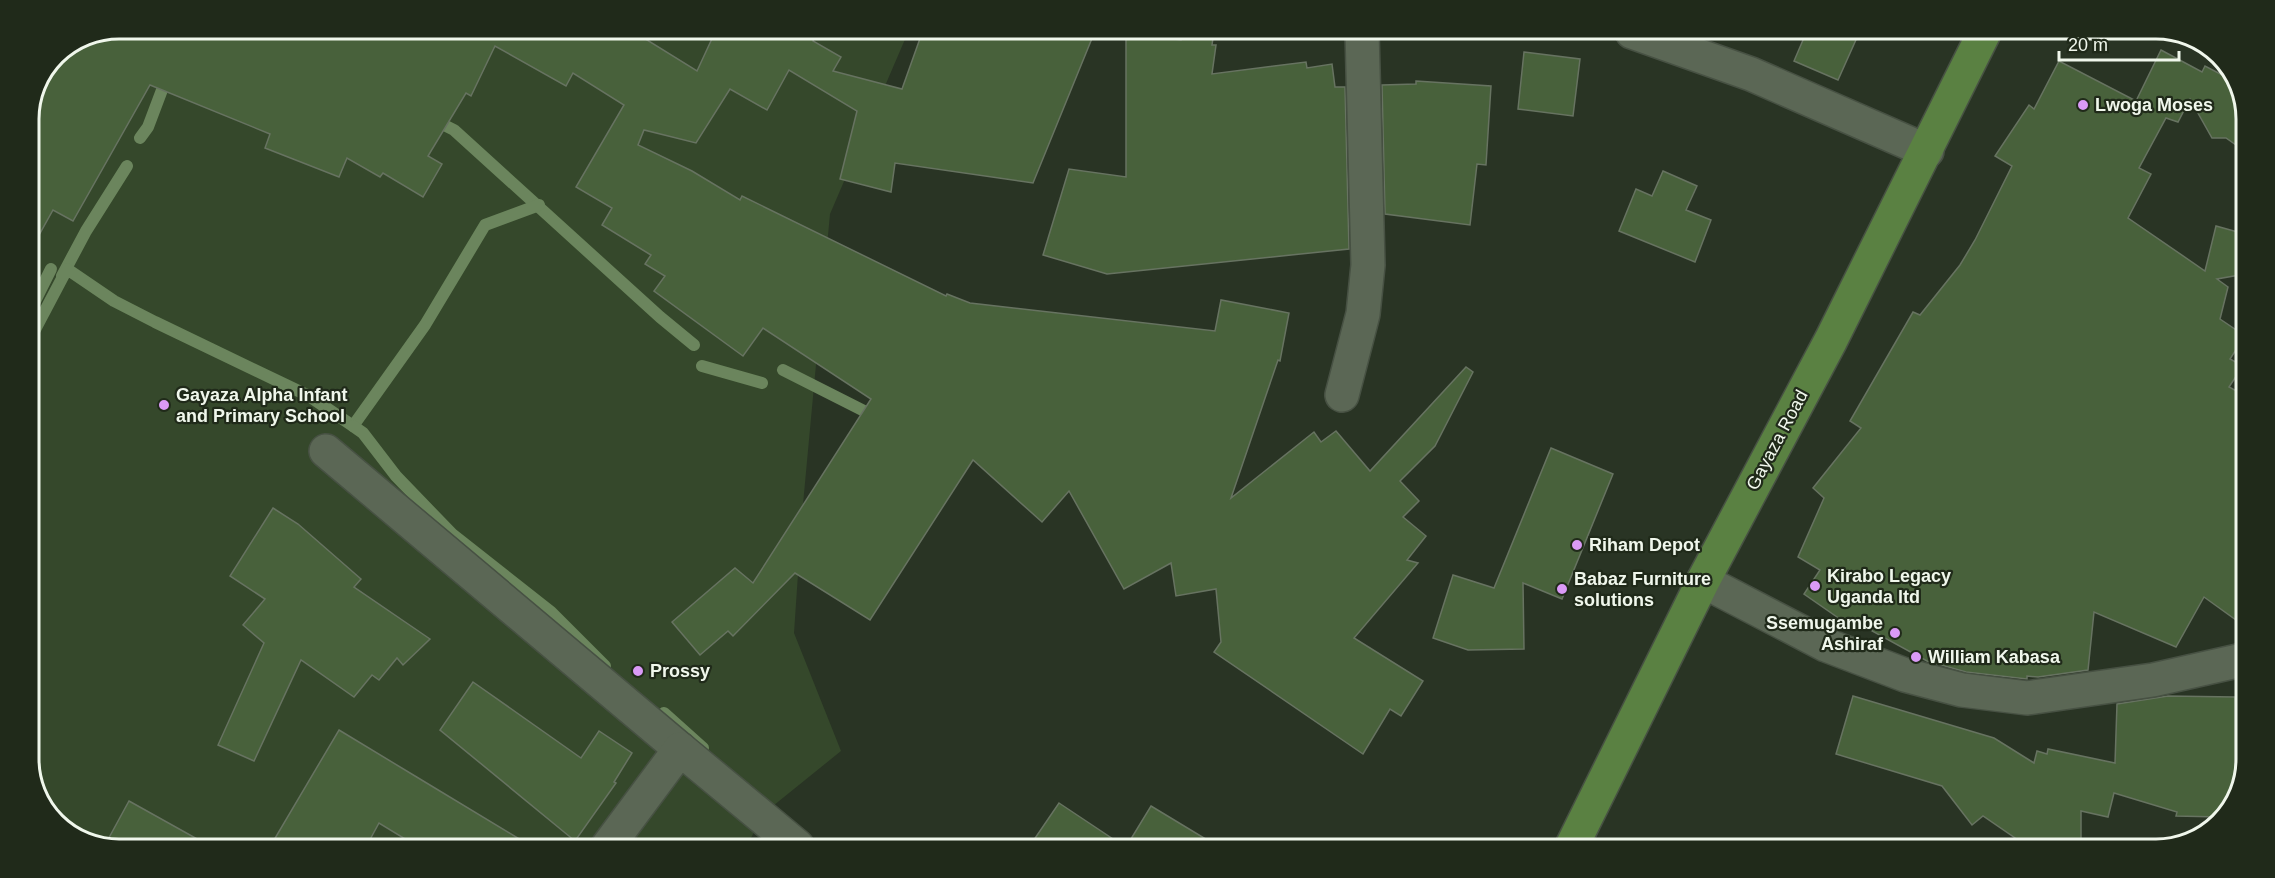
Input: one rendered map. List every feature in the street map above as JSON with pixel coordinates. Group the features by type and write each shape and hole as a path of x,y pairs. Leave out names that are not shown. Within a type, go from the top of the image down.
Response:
{"main road":[{"name":"Gayaza Road","path":"1575,839 1703,580 1831,340 1981,39"}],"street":[{"path":"1342,396 1364,314 1368,266 1362,39"},
{"path":"1652,39 1751,74 1927,151"},
{"path":"326,451 789,839"},
{"path":"1703,580 1826,645 1905,675 1962,690 2027,698 2153,680 2236,661"},
{"path":"613,839 680,749"}],"green space":[{"path":"119,39 905,39 830,214 802,515 794,633 841,751 763,814 750,839 119,839 93,835 62,816 43,785 39,764 39,119 45,88 62,62 88,45"}],"building":[{"path":"119,39 645,39 697,71 712,39 814,39 813,41 841,57 833,71 902,89 920,39 1092,39 1033,183 895,163 891,192 840,179 857,111 789,70 767,110 730,89 696,143 644,130 638,145 692,171 740,200 742,196 946,296 947,294 970,303 1215,331 1221,300 1289,313 1280,361 1278,360 1231,498 1314,432 1321,442 1336,431 1370,471 1466,367 1473,372 1435,446 1400,481 1419,501 1403,517 1426,536 1407,560 1418,563 1354,638 1423,681 1401,716 1390,709 1363,754 1214,652 1221,642 1216,589 1176,596 1171,563 1124,589 1069,491 1042,522 973,460 870,620 795,573 733,636 728,631 700,655 672,622 735,568 753,583 871,399 763,328 743,356 654,291 665,276 645,264 651,255 602,225 612,208 576,187 624,105 573,73 566,86 495,46 471,96 466,93 428,156 442,164 423,197 383,173 380,177 347,158 339,177 265,148 270,134 150,85 73,221 53,210 39,235 39,119 45,88 62,62 88,45 103,41"},
{"path":"1126,39 1213,39 1212,45 1216,45 1212,74 1306,62 1307,68 1332,64 1335,87 1345,87 1349,249 1107,274 1043,255 1069,169 1126,177"},
{"path":"1803,39 1856,39 1838,80 1794,61"},
{"path":"2161,50 2202,72 2205,66 2222,75 2232,93 2234,103 2236,145 2226,138 2212,138 2190,99 2178,122 2166,118 2139,168 2151,174 2128,218 2205,271 2216,226 2236,232 2236,276 2217,279 2228,287 2220,319 2236,330 2236,350 2230,359 2236,362 2236,376 2229,387 2236,391 2236,620 2204,597 2176,647 2094,612 2088,670 2038,677 2027,676 2027,679 1966,672 1927,661 1872,631 1874,625 1868,629 1854,620 1850,626 1804,594 1820,570 1798,557 1824,498 1813,488 1861,428 1850,421 1913,312 1920,315 1960,265 1975,240 2012,166 1995,156 2029,105 2034,109 2059,61 2136,101"},
{"path":"1524,52 1580,59 1573,116 1518,109"},
{"path":"1416,81 1491,86 1486,165 1477,164 1470,225 1385,214 1382,85 1416,84"},
{"path":"1663,171 1697,186 1686,210 1711,220 1695,262 1619,231 1636,189 1652,196"},
{"path":"1551,448 1613,474 1562,599 1523,583 1524,649 1468,650 1433,638 1453,575 1494,588"},
{"path":"273,508 298,524 361,579 354,587 430,639 403,665 397,658 379,680 372,675 354,697 301,660 254,761 218,745 264,643 243,625 265,599 230,576"},
{"path":"473,682 581,758 599,731 632,753 614,782 616,783 576,839 573,839 440,730"},
{"path":"1853,696 1994,738 2034,763 2037,751 2047,754 2048,749 2115,763 2117,704 2168,696 2235,697 2235,769 2232,785 2213,816 2176,816 2177,812 2114,793 2108,817 2081,811 2081,839 2015,839 1983,816 1972,825 1942,786 1836,754"},
{"path":"339,730 519,839 405,839 379,823 370,839 275,839"},
{"path":"129,801 197,839 119,839 109,838"},
{"path":"1059,803 1113,839 1034,839"},
{"path":"1151,806 1206,839 1131,839"}],"waterway":[{"path":"140,138 148,127 168,74"},
{"path":"432,119 454,130 660,317 694,345"},
{"path":"62,276 86,231 127,166"},
{"path":"39,322 67,269 114,301 309,396 353,426 425,325 485,225 539,205"},
{"path":"39,293 51,269"},
{"path":"702,366 762,383"},
{"path":"783,370 878,418"},
{"path":"353,426 363,433 396,476 452,534 551,612 605,666"},
{"path":"664,713 703,748"}],"place":[{"name":"Lwoga Moses","path":"2083,105"},
{"name":"Gayaza Alpha Infant and Primary School","path":"164,405"},
{"name":"Riham Depot","path":"1577,545"},
{"name":"Kirabo Legacy Uganda ltd","path":"1815,586"},
{"name":"Babaz Furniture solutions","path":"1562,589"},
{"name":"Ssemugambe Ashiraf","path":"1895,633"},
{"name":"William Kabasa","path":"1916,657"},
{"name":"Prossy","path":"638,671"}]}
